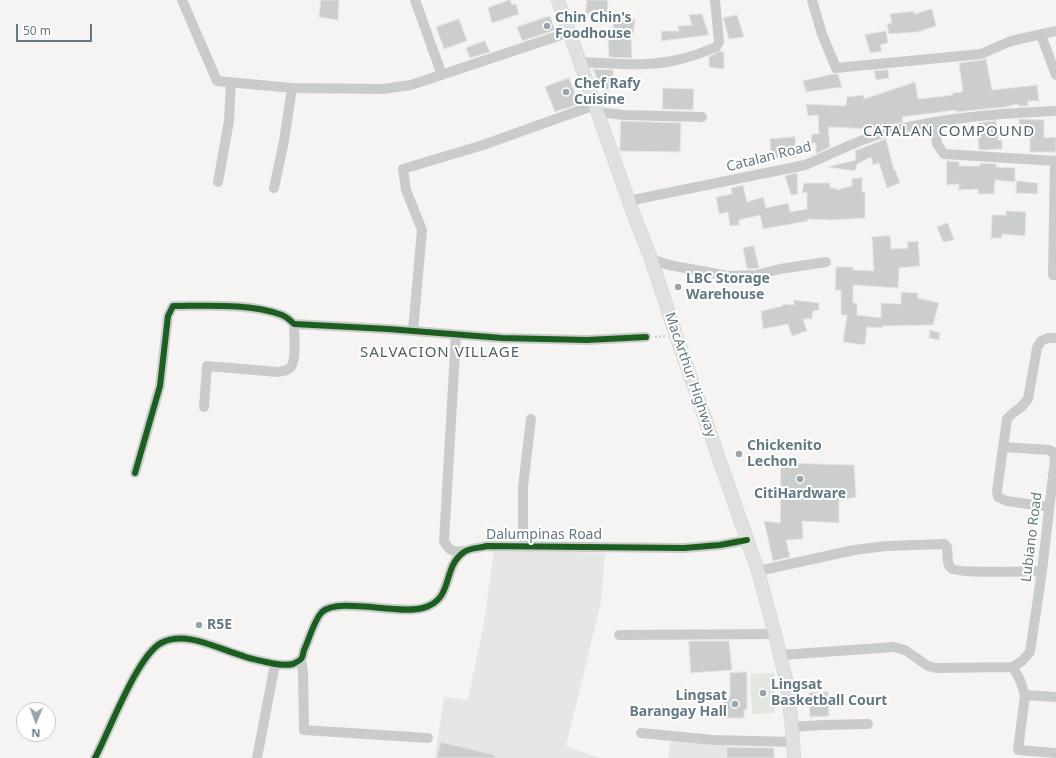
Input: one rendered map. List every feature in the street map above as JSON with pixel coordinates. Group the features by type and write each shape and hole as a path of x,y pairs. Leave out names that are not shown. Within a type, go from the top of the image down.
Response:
{"main road":[{"name":"MacArthur Highway","path":"558,0 628,201 651,259 758,571 775,634 786,684 792,727 794,758"}],"street":[{"path":"182,0 217,81 292,88 382,89 411,85 570,32"},
{"path":"414,0 442,75"},
{"path":"580,62 648,64 692,57 716,47 719,42 715,0"},
{"path":"812,0 822,34 836,68 980,54 1011,41 1056,31"},
{"path":"1040,35 1056,75"},
{"path":"218,182 229,121 231,82"},
{"path":"274,188 284,141 292,88"},
{"path":"413,331 422,230 406,190 403,169 596,109 624,115 702,117"},
{"name":"Catalan Road","path":"628,201 805,165 832,154 842,148 883,133 934,122 1017,113 1056,111"},
{"path":"934,122 937,144 944,154 1056,161 1053,275 1056,275"},
{"path":"651,259 669,265 728,276 756,275 780,269 826,262"},
{"path":"135,473 160,386 168,316 173,306 228,306 265,310 284,316 294,324 456,335 587,340 646,337"},
{"path":"204,407 206,366 278,372 290,368 294,362 294,324"},
{"path":"456,335 444,541 450,550 465,551"},
{"path":"1049,507 1007,501 998,497 997,491 1007,419 1021,408 1028,398 1037,348 1040,341 1048,338 1056,338"},
{"path":"523,546 523,487 532,419"},
{"name":"Lubiano Road","path":"1003,447 1049,450 1053,452 1055,459 1042,572 1030,652 1022,661 1013,667"},
{"name":"Dalumpinas Road","path":"465,551 487,546 684,548 720,545 747,540"},
{"path":"758,571 854,550 886,546 944,544 947,547 948,563 950,568 954,570 971,572 1042,572"},
{"path":"428,738 304,730 301,659 314,624 322,611 336,607 354,605 414,610 430,606 438,601 444,592 451,569 458,557 465,551"},
{"path":"619,635 775,634"},
{"path":"95,758 139,667 160,644 174,639 184,638 244,657 275,664 293,664 301,659"},
{"path":"780,655 894,647 905,650 928,666 936,668 1013,667 1020,680 1025,695 1018,750 1056,753"},
{"path":"257,758 275,664"},
{"path":"1025,695 1056,696"},
{"path":"792,727 823,724 868,724"},
{"path":"641,734 714,740 793,742"}],"path":[{"path":"646,337 676,335"}],"shaded area":[{"path":"494,550 605,553 601,602 566,746 600,758 435,758 444,697 468,700 484,623"},
{"name":"Lingsat Basketball Court","path":"774,673 775,713 752,714 750,674"},
{"path":"671,740 726,743 726,758 668,758"}],"building":[{"path":"321,0 339,0 338,20 319,17"},
{"path":"510,0 512,5 516,4 519,14 492,23 488,8"},
{"path":"587,0 608,0 607,14 586,13"},
{"path":"932,9 936,26 917,32 889,34 887,24 892,23 890,14 914,11 914,14"},
{"path":"702,14 709,35 661,41 662,31 679,31 678,26 692,25 689,15"},
{"path":"737,15 744,37 729,39 723,18"},
{"path":"550,16 555,30 522,41 517,27"},
{"path":"614,17 635,20 633,36 631,35 632,58 609,57 608,39 612,39"},
{"path":"459,19 467,41 444,49 436,27"},
{"path":"886,31 888,43 880,45 882,51 870,53 865,35"},
{"path":"485,41 490,52 470,58 466,48"},
{"path":"720,51 724,52 724,69 709,67 709,57"},
{"path":"986,59 992,90 1037,85 1039,101 1028,101 1028,106 1019,106 1018,104 1005,107 956,112 956,110 902,117 903,122 875,129 828,127 830,147 816,154 816,143 811,143 812,134 819,134 818,115 808,116 806,104 846,106 847,97 864,95 864,99 915,82 918,99 953,95 952,93 963,92 959,63"},
{"path":"593,69 613,70 614,88 603,90"},
{"path":"888,70 889,78 876,80 874,71"},
{"path":"838,74 842,87 806,92 803,81"},
{"path":"569,78 579,104 555,112 545,87"},
{"path":"663,88 694,89 693,110 663,109"},
{"path":"1019,119 1044,120 1044,138 1056,137 1056,152 1030,152 1030,134 1020,134"},
{"path":"621,121 681,123 680,152 620,151"},
{"path":"996,121 998,128 998,140 1002,140 1002,149 979,150 979,123"},
{"path":"795,137 796,157 771,158 770,139"},
{"path":"886,139 894,170 895,169 900,183 887,188 879,163 873,165 871,157 857,164 855,171 827,167 856,160 855,151"},
{"path":"947,161 959,162 959,166 980,166 980,163 996,164 996,167 1015,168 1015,182 995,180 994,194 978,194 978,189 959,190 959,184 947,185"},
{"path":"797,173 798,194 791,195 785,176"},
{"path":"862,178 862,192 865,192 865,218 831,220 807,219 808,221 763,229 760,215 739,220 739,225 730,226 728,212 719,214 716,197 732,194 731,188 743,185 747,202 763,197 766,208 788,203 790,212 807,209 807,192 802,193 804,183 830,183 830,188 836,188 836,190 852,186 852,179"},
{"path":"1017,181 1038,183 1037,194 1016,193"},
{"path":"1006,211 1026,212 1025,236 1002,234 1002,238 991,238 992,215 1006,215"},
{"path":"948,223 954,240 943,242 937,227"},
{"path":"890,236 891,249 908,248 907,242 918,241 920,266 899,268 898,288 853,285 853,303 857,303 857,315 881,318 881,303 901,304 901,292 918,293 918,298 939,303 933,325 882,326 882,328 867,327 865,345 843,342 847,315 841,315 841,290 835,290 836,267 853,267 853,270 874,271 872,237"},
{"path":"754,246 759,268 747,269 743,248"},
{"path":"794,300 819,303 819,310 813,311 812,319 803,319 807,331 792,336 788,324 763,329 761,311 783,306 783,304 794,305"},
{"path":"930,330 940,333 939,340 929,338"},
{"path":"781,463 854,465 856,497 839,500 839,523 802,521 803,539 786,540 790,557 773,561 764,521 780,523"},
{"path":"689,641 729,641 732,670 691,673"},
{"path":"747,672 747,710 744,710 744,718 723,718 723,697 730,697 730,673"},
{"path":"828,692 829,716 810,717 809,693"},
{"path":"441,742 495,755 495,758 437,758"},
{"path":"727,747 774,748 774,758 727,758"}],"cycle path":[{"path":"135,473 160,386 168,316 173,306 228,306 270,311 282,315 294,324 388,329 502,338 587,340 646,337"},
{"path":"95,758 133,678 152,651 161,643 171,640 191,640 213,645 251,659 290,665 302,658 314,625 322,612 330,608 341,606 412,610 433,604 440,598 444,591 452,566 464,552 469,550 487,546 684,548 720,545 747,540"}],"place":[{"name":"Chin Chin's Foodhouse","path":"547,26"},
{"name":"Chef Rafy Cuisine","path":"566,92"},
{"name":"LBC Storage Warehouse","path":"678,287"},
{"name":"Chickenito Lechon","path":"739,454"},
{"name":"CitiHardware","path":"800,479"},
{"name":"R5E","path":"199,625"},
{"name":"Lingsat Basketball Court","path":"763,693"},
{"name":"Lingsat Barangay Hall","path":"735,704"}],"district":[{"name":"CATALAN COMPOUND","path":"949,132"},
{"name":"SALVACION VILLAGE","path":"440,353"}]}
